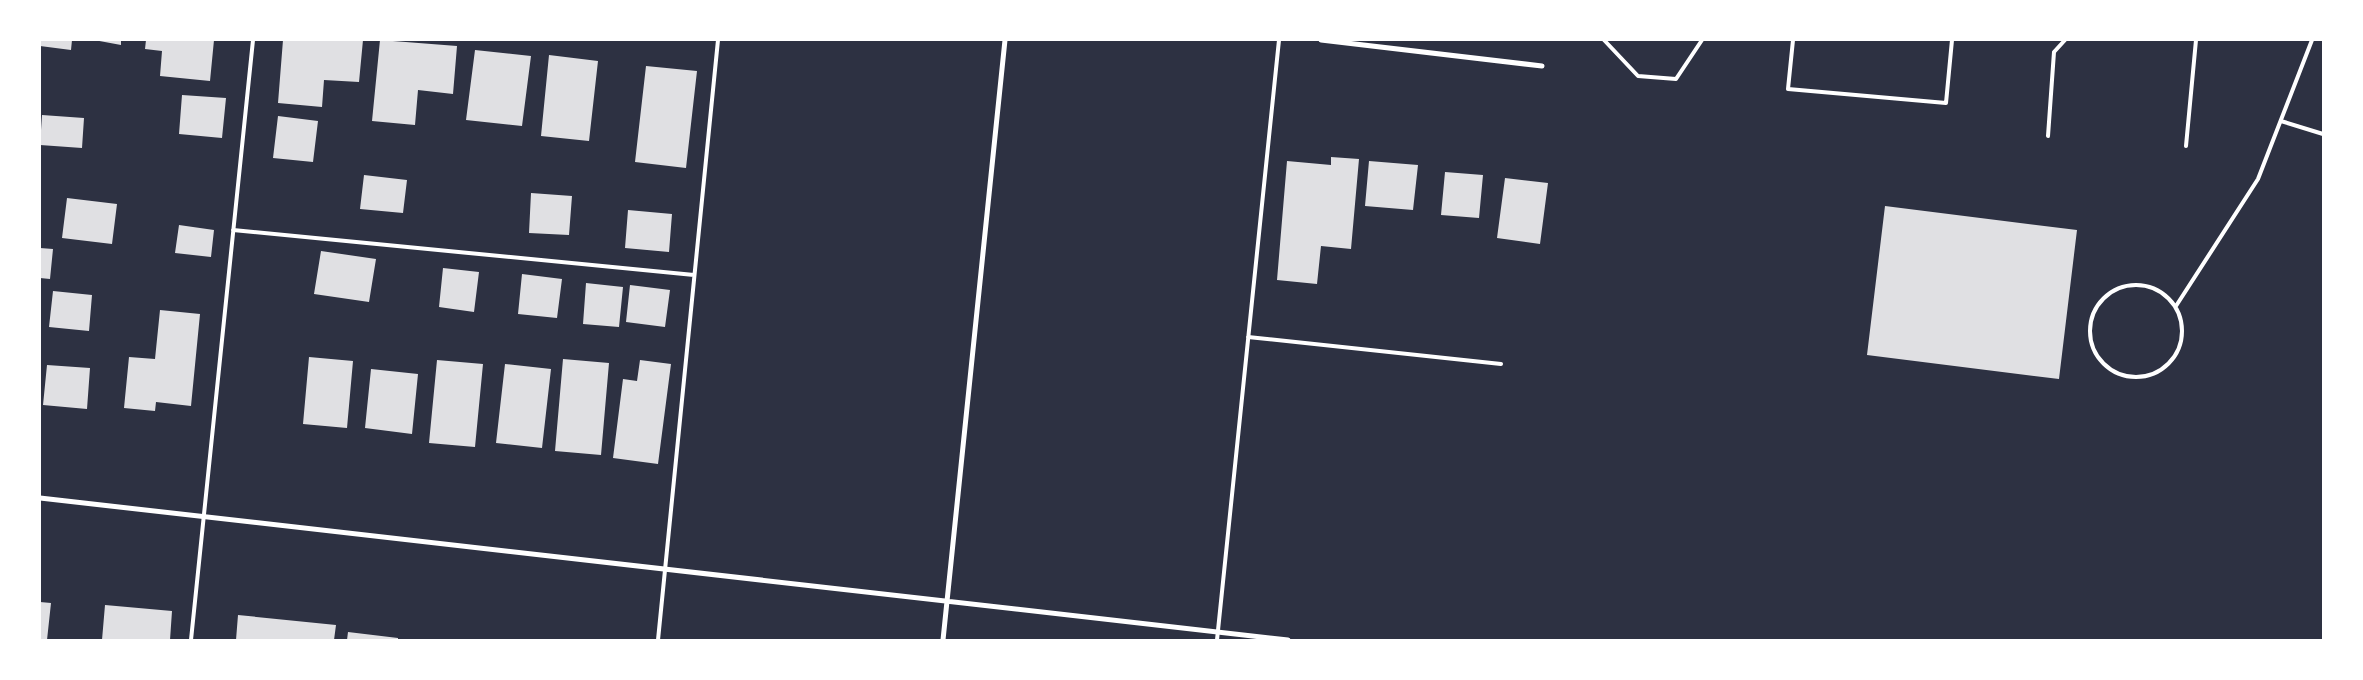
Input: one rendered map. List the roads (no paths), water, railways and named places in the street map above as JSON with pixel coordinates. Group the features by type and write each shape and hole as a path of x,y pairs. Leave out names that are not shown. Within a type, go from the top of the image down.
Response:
{"street":[{"path":"943,640 1004,40"},
{"path":"1322,40 1542,66"},
{"path":"40,498 1288,640"}],"lane":[{"path":"191,640 253,40"},
{"path":"658,640 718,40"},
{"path":"1217,640 1279,40"},
{"path":"1604,40 1638,76 1676,79 1702,40"},
{"path":"1793,40 1788,89 1946,103 1952,40"},
{"path":"2048,136 2054,52 2065,40"},
{"path":"2186,146 2196,40"},
{"path":"2176,306 2258,179 2312,40"},
{"path":"2281,121 2323,134"},
{"path":"233,230 694,275"},
{"path":"2135,284 2151,286 2166,294 2176,306 2182,321 2183,338 2178,353 2168,366 2154,374 2138,378 2122,375 2107,368 2096,356 2091,340 2090,324 2095,309 2105,296 2119,287 2135,284"},
{"path":"1248,337 1501,364"}]}
